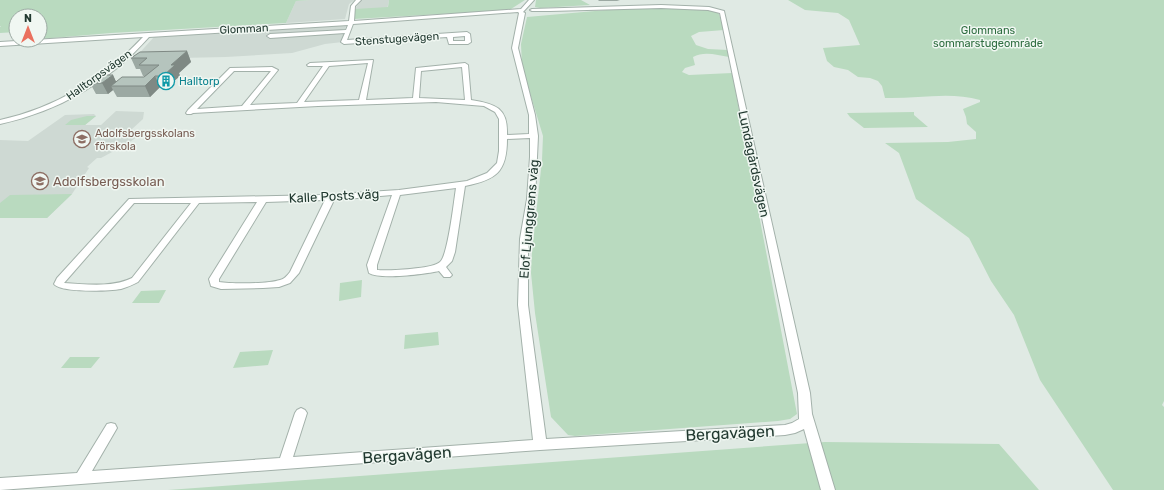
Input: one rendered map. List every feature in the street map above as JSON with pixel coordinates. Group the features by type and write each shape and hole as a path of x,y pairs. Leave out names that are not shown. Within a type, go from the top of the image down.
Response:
{"street":[{"name":"Stenstugevägen","path":"344,42 351,23 353,6 359,0"},
{"path":"522,13 530,12 531,1"},
{"path":"522,13 531,1"},
{"name":"Lundagårdsvägen","path":"522,13 674,3 708,5 722,12 804,392 806,414 828,490"},
{"name":"Glomman","path":"0,44 522,13"},
{"name":"Elof Ljunggrens väg","path":"522,13 515,48 532,115 534,136 534,157 523,264 523,305 536,395 540,445"},
{"path":"270,36 348,31"},
{"name":"Halltorpsvägen","path":"0,122 38,113 70,98 118,64 135,50 148,35"},
{"name":"Stenstugevägen","path":"336,43 450,36"},
{"path":"310,65 379,61"},
{"path":"362,101 371,62"},
{"path":"415,101 417,95 418,66 465,62 468,102"},
{"path":"298,105 327,64"},
{"name":"Kalle Posts väg","path":"197,200 135,280 131,283 122,286 63,286 59,284 60,280 133,201 331,197 397,192 461,184 488,176 497,169 504,154 502,119 497,111 485,105 468,102 362,101 189,113 233,68 275,70 244,108"},
{"path":"503,138 534,136"},
{"path":"397,192 372,265 372,271 374,273 441,267 448,260 460,201 461,184"},
{"path":"264,198 214,279 214,284 221,286 265,284 280,283 289,279 294,273 331,197"},
{"path":"441,267 447,275"},
{"path":"284,464 301,414"},
{"name":"Bergavägen","path":"0,484 540,445 784,430 800,426 805,422 806,414"},
{"path":"80,479 111,428"}],"shaded area":[{"path":"355,0 349,4 345,19 286,23 296,1"},
{"path":"361,0 389,0 387,10 355,17 355,9"},
{"path":"346,25 343,42 325,44 292,53 226,57 134,59 154,37"},
{"path":"116,111 144,112 143,119 131,130 144,132 127,144 101,158 97,158 87,167 89,168 72,194 47,218 0,218 0,140 28,141 65,115 94,114 96,116 85,125 101,125"}],"green space":[{"path":"0,0 310,0 296,1 286,23 111,33 48,38 48,8 8,8 8,32 0,33"},
{"path":"389,0 525,0 511,9 494,11 354,19 355,9 388,7"},
{"path":"536,0 581,0 590,5 540,8 535,7"},
{"name":"Glommans sommarstugeområde","path":"788,0 1164,0 1164,401 1162,405 1164,407 1164,490 1113,490 1040,380 1014,315 991,281 969,238 916,199 899,153 885,143 948,142 976,139 976,132 967,124 963,109 980,102 980,100 957,96 885,98 882,86 878,81 870,78 858,77 848,70 834,67 827,61 823,48 860,45 849,20 838,13 805,10"},
{"path":"688,6 715,11 719,14 724,30 699,32 691,36 696,45 708,49 728,50 729,57 711,54 697,55 693,57 695,65 685,68 682,72 689,75 732,73 797,414 790,419 778,421 575,436 568,435 551,417 535,313 531,273 543,136 522,67 521,44 527,17 640,7"},
{"path":"914,112 914,115 928,127 864,128 847,113"},
{"path":"87,116 96,116 85,125 65,125 71,120"},
{"path":"72,194 47,218 0,218 0,203 10,195"},
{"path":"362,280 361,297 339,301 340,283"},
{"path":"166,290 159,303 132,303 141,291"},
{"path":"438,332 439,345 404,349 405,335"},
{"path":"273,350 268,365 233,368 240,352"},
{"path":"70,357 100,357 91,368 61,368"},
{"path":"825,442 999,444 1039,490 168,490"}],"building":[{"path":"187,51 171,65 175,65 163,76 155,76 145,86 111,86 122,77 144,77 159,65 139,65 147,58 131,58 140,52"},
{"path":"101,75 113,75 102,83 90,83"}],"place":[{"name":"Halltorp","path":"166,81"},
{"name":"Adolfsbergsskolans förskola","path":"82,139"},
{"name":"Adolfsbergsskolan","path":"40,181"}]}
